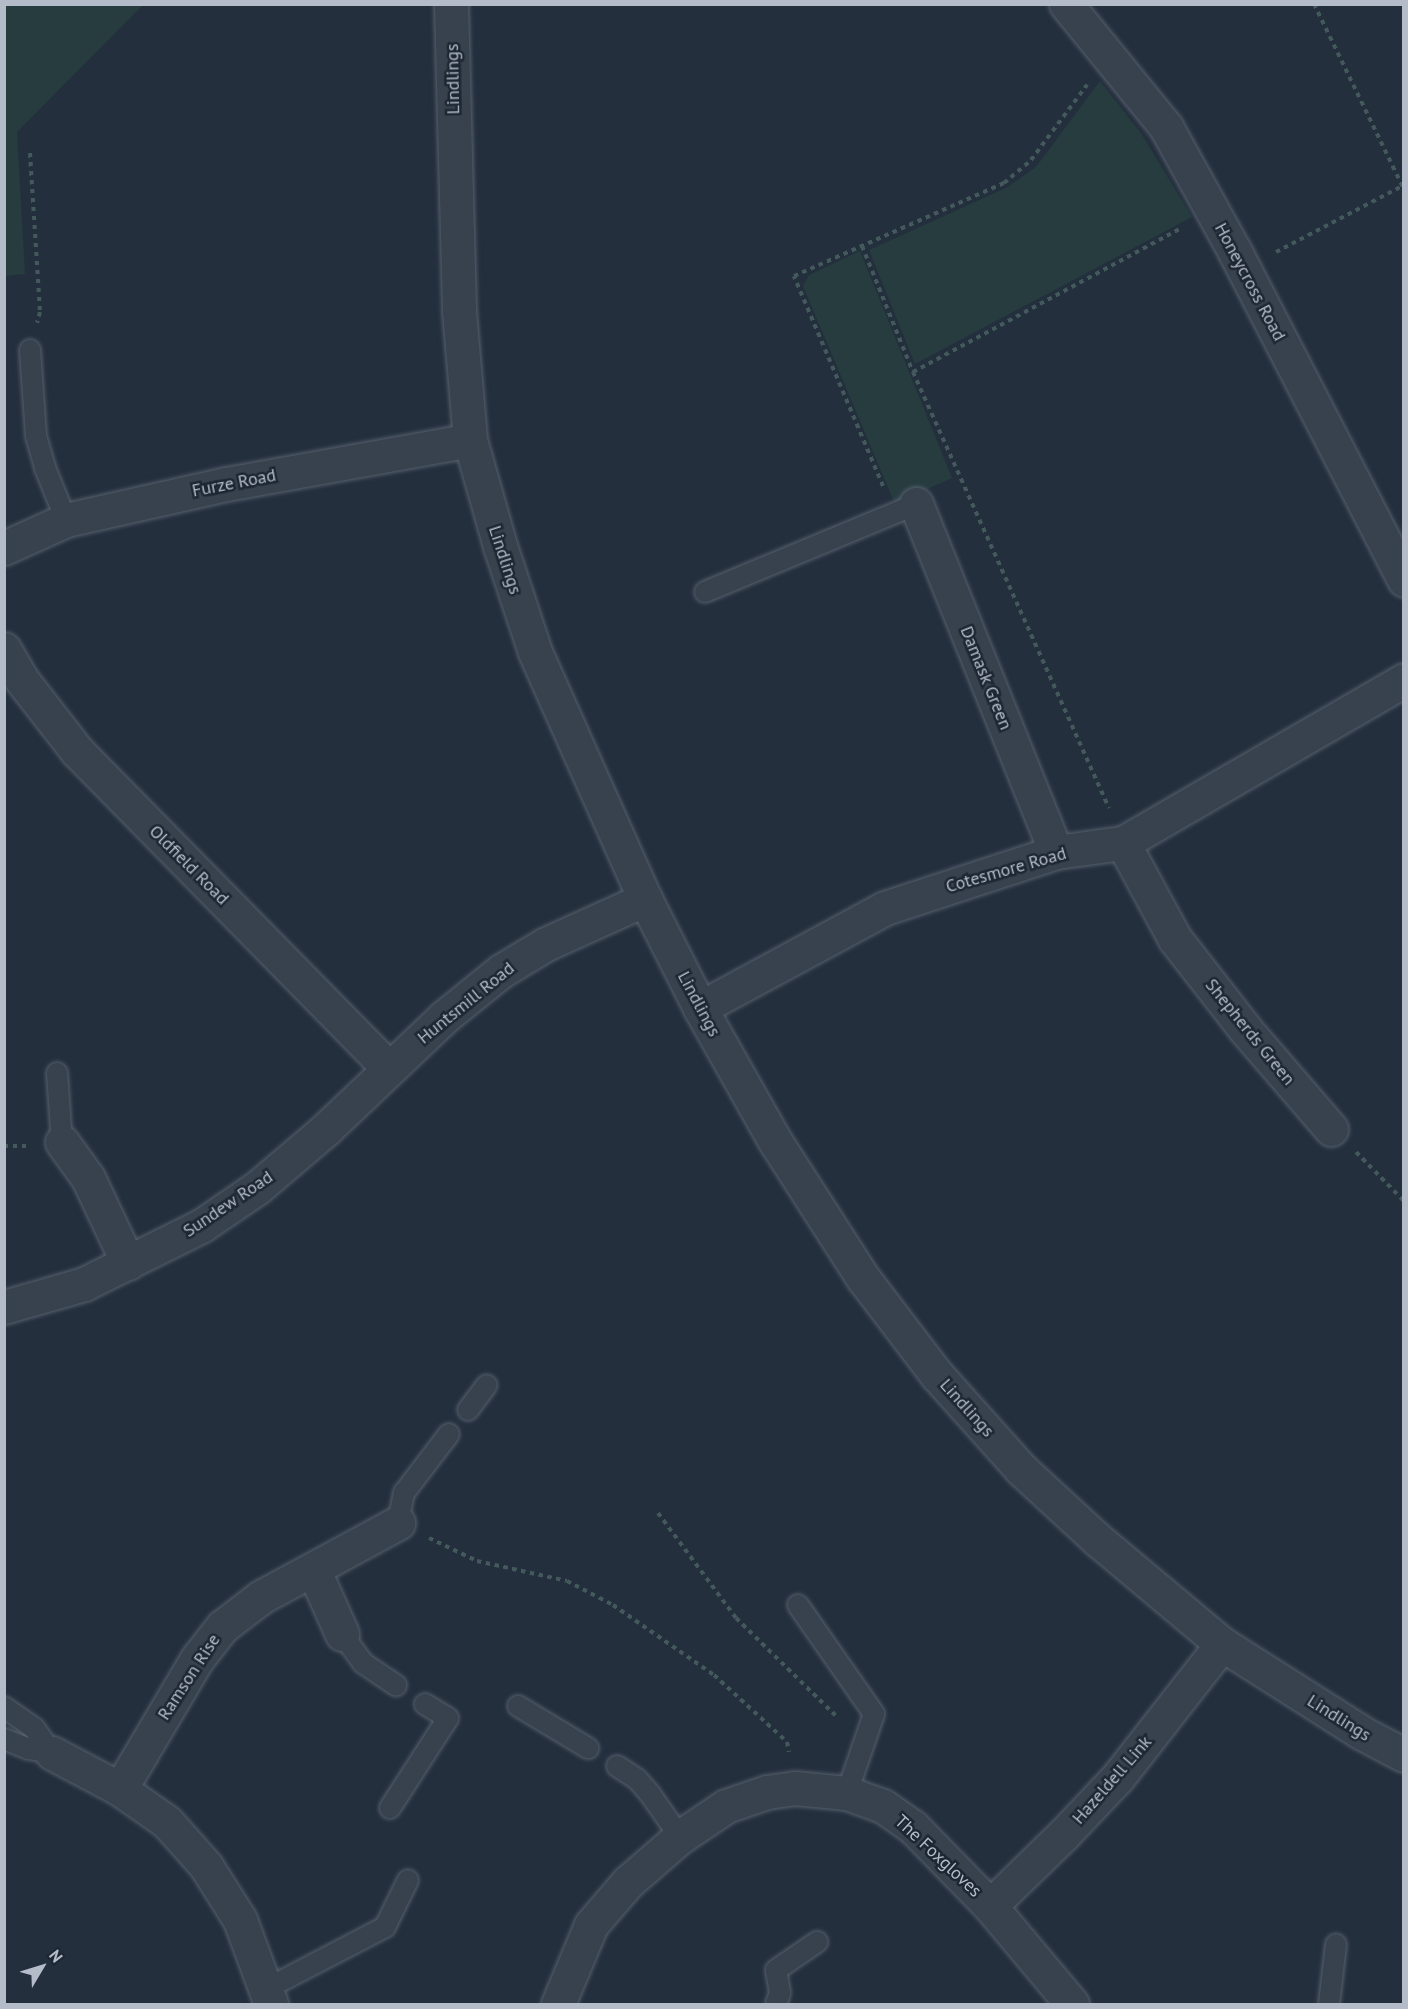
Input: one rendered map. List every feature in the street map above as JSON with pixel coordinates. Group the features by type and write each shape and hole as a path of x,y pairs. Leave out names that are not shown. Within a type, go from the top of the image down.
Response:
{"street":[{"name":"Lindlings","path":"452,4 459,311 470,440 500,546 535,652 645,899 700,1008 775,1141 863,1278 937,1375 1021,1469 1098,1540 1222,1644 1362,1733 1404,1755"},
{"name":"Honeycross Road","path":"1066,4 1166,127 1393,532 1404,579"},
{"name":"Furze Road","path":"4,548 66,520 226,484 470,440"},
{"name":"Damask Green","path":"905,508 1056,852"},
{"name":"Oldfield Road","path":"4,649 21,679 77,751 389,1068"},
{"name":"Cotesmore Road","path":"700,1008 885,908 1056,852 1123,843 1404,680"},
{"name":"Shepherds Green","path":"1123,843 1175,939 1245,1029 1332,1129"},
{"name":"Huntsmill Road","path":"389,1068 444,1017 501,971 546,944 645,899"},
{"name":"Sundew Road","path":"4,1307 84,1284 201,1227 258,1187 325,1130 389,1068"},
{"path":"62,1142 88,1178 128,1263"},
{"name":"Ramson Rise","path":"120,1789 197,1659 222,1627 261,1597 314,1571 398,1522"},
{"path":"314,1571 342,1634"},
{"name":"Hazeldell Link","path":"990,1906 1064,1834 1118,1777 1222,1644"},
{"path":"52,1753 120,1789 167,1822 206,1866 240,1920 268,1997"},
{"name":"The Foxgloves","path":"558,2004 591,1925 628,1882 680,1837 726,1806 767,1792 794,1788 848,1794 883,1806 913,1827 990,1906 1072,2004"}],"lane":[{"path":"30,350 36,436 45,468 66,520"},
{"path":"705,592 905,508"},
{"path":"57,1073 62,1142"},
{"path":"468,1410 487,1385"},
{"path":"398,1522 404,1493 449,1434"},
{"path":"798,1605 874,1714 848,1794"},
{"path":"342,1634 363,1663 396,1685"},
{"path":"390,1808 448,1718 425,1704"},
{"path":"518,1706 588,1748"},
{"path":"4,1707 34,1728 52,1753"},
{"path":"4,1739 28,1749 52,1753"},
{"path":"617,1766 637,1779 680,1837"},
{"path":"268,1997 385,1927 408,1880"},
{"path":"776,2004 780,1993 776,1970 817,1942"},
{"path":"1329,2004 1336,1944"}],"path":[{"path":"1244,269 1403,187 1314,4"},
{"path":"905,508 794,276 1004,183 1031,160 1109,56"},
{"path":"30,153 40,312 30,350"},
{"path":"913,372 1212,211"},
{"path":"862,246 913,372 1107,801 1123,843"},
{"path":"1332,1129 1385,1179 1404,1201"},
{"path":"658,1513 736,1618 864,1742"},
{"path":"398,1522 477,1562 567,1581 613,1605 714,1675 787,1742 794,1788"}],"green space":[{"path":"5,4 143,5 17,132 25,274 5,276"},
{"path":"1100,81 1141,133 1192,217 915,364 869,250 1006,188 1036,167"},
{"path":"860,251 952,478 895,504 803,286 809,275"}]}
